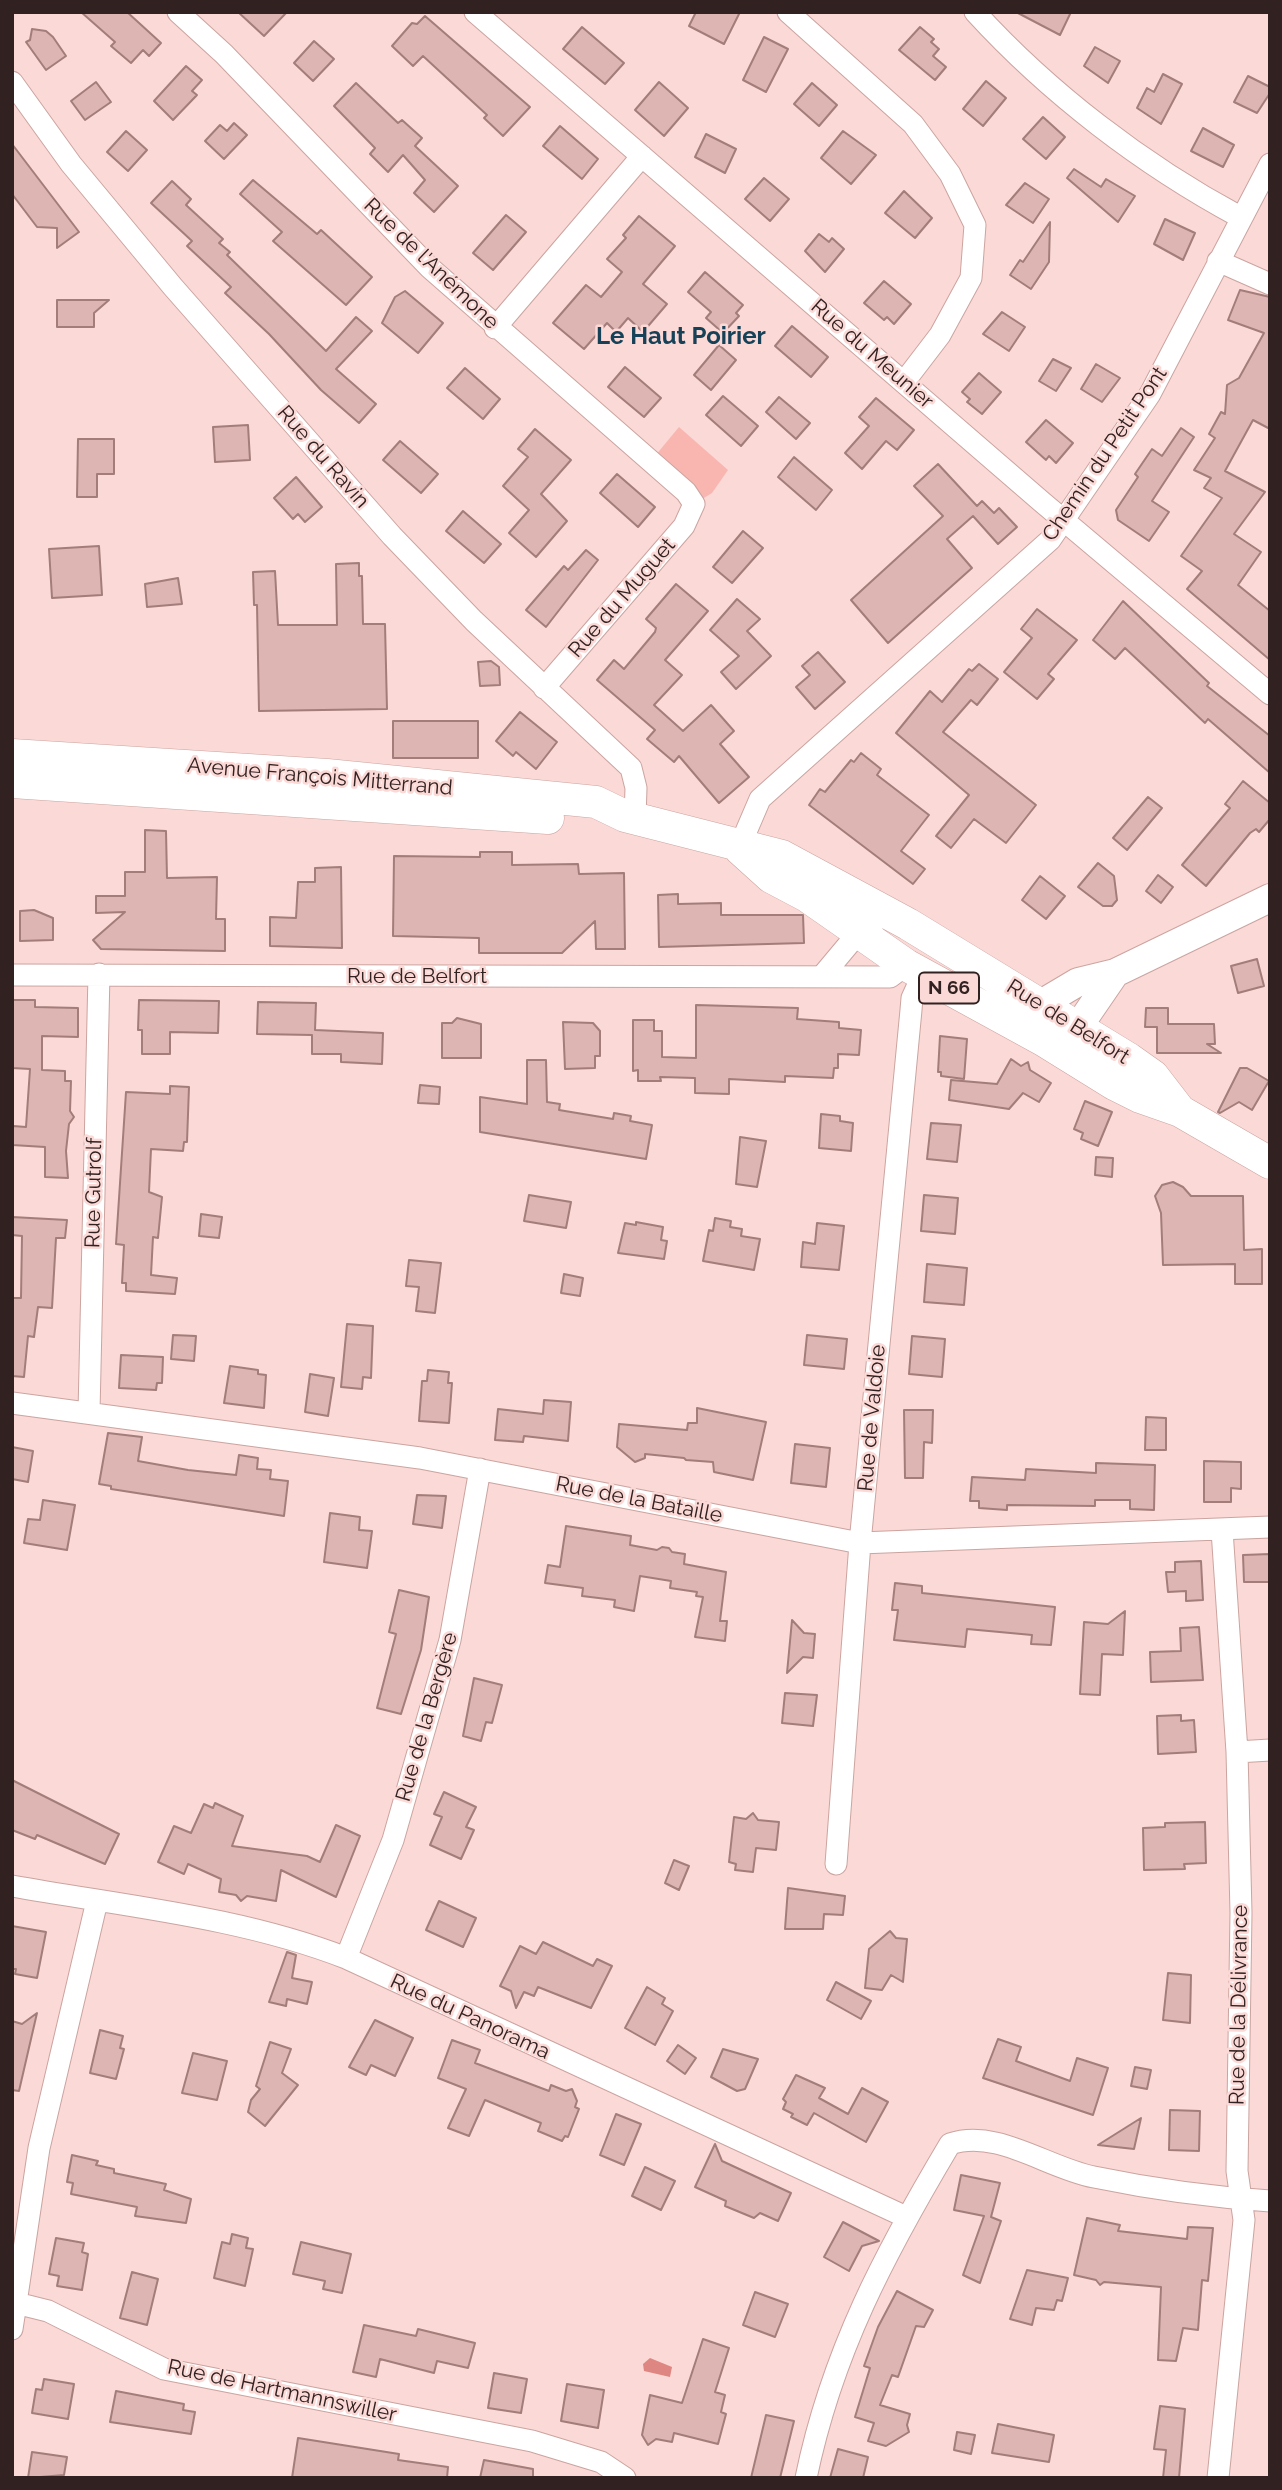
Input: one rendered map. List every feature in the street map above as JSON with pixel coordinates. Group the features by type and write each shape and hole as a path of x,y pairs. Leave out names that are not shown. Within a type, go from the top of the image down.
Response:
{"main road":[{"name":"Avenue François Mitterrand","path":"12,755 327,775 596,802 630,817 739,848 782,856 908,924"},
{"name":"Avenue François Mitterrand","path":"12,782 167,790 591,824 630,817"},
{"name":"Avenue François Mitterrand","path":"739,848 771,877 807,896 859,932"},
{"path":"1115,972 1078,1027 1043,1040 1041,1004 1078,982 1115,972 1270,898"},
{"name":"Rue de Belfort","path":"908,924 1041,1004 1153,1076 1180,1111"},
{"name":"Rue de Belfort","path":"859,932 915,970 1140,1097 1180,1111 1270,1163"}],"street":[{"name":"Rue de l'Anémone","path":"178,12 224,54 429,267 495,328 686,492 694,505"},
{"name":"Rue du Meunier","path":"475,12 1270,694"},
{"path":"788,12 913,124 950,174 975,225 971,278 940,335 904,382"},
{"path":"975,12 1062,94 1138,153 1240,217"},
{"name":"Rue du Ravin","path":"12,82 72,164 182,297 392,536 544,688 631,768 636,788 630,817"},
{"path":"495,328 642,156"},
{"name":"Chemin du Petit Pont","path":"739,848 760,799 1050,540 1150,394 1270,164"},
{"path":"1218,261 1270,284"},
{"name":"Rue du Muguet","path":"544,688 684,526 694,505"},
{"path":"823,975 859,932 908,924"},
{"name":"Rue de Belfort","path":"12,975 890,977 915,970"},
{"name":"Rue de Valdoie","path":"836,1864 860,1543 915,970"},
{"name":"Rue Gutrolf","path":"89,1412 99,974"},
{"name":"Rue de la Bataille","path":"12,1404 89,1412 480,1469 860,1543 1270,1527"},
{"name":"Rue de la Bergère","path":"346,1958 393,1840 450,1640 480,1469"},
{"name":"Rue de la Délivrance","path":"1217,2478 1244,2220 1237,2171 1241,1913 1237,1752 1223,1530"},
{"path":"1237,1752 1270,1750"},
{"name":"Rue du Panorama","path":"12,1886 255,1929 307,1943 346,1958 906,2217"},
{"path":"12,2329 39,2148 97,1901"},
{"path":"806,2478 819,2416 853,2323 906,2217 950,2144 968,2138 994,2143 1090,2176 1171,2191 1270,2201"},
{"name":"Rue de Hartmannswiller","path":"16,2303 48,2311 164,2369 532,2441 601,2462 625,2478"}],"shaded area":[{"path":"679,427 728,470 712,493 694,504 650,462"},
{"path":"650,2358 672,2367 670,2377 644,2371 643,2364"}],"building":[{"path":"81,12 127,12 161,43 149,56 143,50 131,63 111,46 115,42"},
{"path":"238,12 287,12 264,36"},
{"path":"696,12 740,12 724,44 689,26"},
{"path":"1016,12 1071,12 1060,35"},
{"path":"425,16 530,107 503,136 484,118 487,115 423,56 413,66 392,46 412,23 417,24"},
{"path":"582,27 624,63 605,84 563,49"},
{"path":"920,27 934,39 931,42 939,49 933,56 946,67 935,80 899,50"},
{"path":"32,29 46,31 66,56 46,70 26,42 30,40"},
{"path":"764,37 788,49 766,92 743,80"},
{"path":"314,41 334,59 313,81 294,63"},
{"path":"1095,47 1120,61 1108,83 1084,66"},
{"path":"186,66 202,80 192,91 197,95 173,120 154,101"},
{"path":"1163,74 1182,84 1161,124 1137,108 1147,88 1154,92"},
{"path":"1248,76 1270,87 1270,93 1257,113 1234,102"},
{"path":"986,81 1006,98 983,126 963,109"},
{"path":"96,82 111,102 85,120 71,101"},
{"path":"659,82 688,108 664,136 635,110"},
{"path":"356,83 398,123 402,120 422,138 415,146 458,186 434,212 414,193 425,180 403,155 388,172 370,154 375,148 334,106"},
{"path":"812,83 837,105 819,126 794,104"},
{"path":"1043,117 1065,137 1046,159 1023,139"},
{"path":"234,123 247,135 224,159 205,141 220,125 227,131"},
{"path":"560,126 598,159 582,179 543,146"},
{"path":"1203,128 1234,145 1223,167 1191,151"},
{"path":"126,131 147,150 128,171 107,152"},
{"path":"843,131 876,155 851,184 821,158"},
{"path":"706,134 736,149 725,173 695,157"},
{"path":"12,144 79,232 57,248 57,228 37,227 12,194"},
{"path":"1074,169 1101,187 1106,179 1135,196 1118,222 1067,178"},
{"path":"764,178 789,199 770,221 745,199"},
{"path":"253,180 317,234 321,230 372,277 346,305 273,241 282,232 240,194"},
{"path":"172,181 191,199 186,205 223,239 219,243 230,252 227,255 326,351 356,317 372,331 336,369 376,404 359,423 321,390 269,334 225,293 231,287 187,246 192,241 151,203"},
{"path":"1025,183 1049,199 1033,223 1006,205"},
{"path":"904,191 932,218 915,238 885,213"},
{"path":"506,215 526,232 493,270 473,253"},
{"path":"639,216 675,246 643,284 667,304 643,332 628,318 616,332 607,323 584,349 553,323 586,285 601,297 622,272 607,259 626,238 623,235"},
{"path":"1165,219 1195,233 1183,260 1154,244"},
{"path":"1050,222 1049,262 1031,289 1010,275 1020,260 1023,262"},
{"path":"819,234 829,242 832,238 844,249 825,272 805,251"},
{"path":"705,272 743,305 736,313 739,316 723,333 706,318 711,312 688,292"},
{"path":"884,281 911,304 894,324 887,317 884,320 864,303"},
{"path":"1240,290 1270,297 1270,429 1253,420 1225,471 1265,492 1234,534 1261,552 1238,585 1270,611 1270,660 1187,589 1202,571 1181,556 1222,498 1204,488 1211,478 1194,470 1215,438 1209,434 1221,412 1225,414 1227,385 1239,378 1264,333 1228,320"},
{"path":"405,291 443,323 418,353 382,323 395,297"},
{"path":"57,300 109,300 94,313 94,327 57,327"},
{"path":"1002,312 1025,327 1009,351 983,334"},
{"path":"792,326 828,357 811,377 775,346"},
{"path":"719,345 736,360 711,390 694,375"},
{"path":"1053,359 1071,368 1056,391 1039,381"},
{"path":"1096,364 1120,378 1102,402 1081,389"},
{"path":"625,367 661,398 644,417 608,387"},
{"path":"465,368 500,399 483,419 447,388"},
{"path":"979,373 1001,392 982,414 967,402 970,399 962,392"},
{"path":"723,396 758,426 741,446 706,415"},
{"path":"779,397 810,423 796,439 766,412"},
{"path":"876,398 914,430 897,450 886,441 862,469 845,453 869,426 859,417"},
{"path":"1046,420 1073,443 1056,463 1049,456 1046,460 1026,442"},
{"path":"248,425 250,460 215,462 213,427"},
{"path":"1181,428 1194,437 1152,501 1169,512 1149,541 1118,520 1116,510 1138,477 1135,474 1152,449 1162,456"},
{"path":"535,429 571,460 541,494 567,521 536,557 509,533 529,510 503,486 528,457 518,449"},
{"path":"78,439 114,439 114,474 97,474 97,497 77,497"},
{"path":"400,441 438,474 421,493 383,460"},
{"path":"794,457 832,490 816,510 778,477"},
{"path":"938,464 977,506 982,501 994,513 999,508 1017,527 998,544 973,516 947,539 972,568 888,643 851,600 943,516 914,486"},
{"path":"617,474 655,507 638,527 600,493"},
{"path":"296,477 322,507 305,522 298,514 293,519 274,498"},
{"path":"463,511 501,544 484,563 446,531"},
{"path":"743,531 763,548 732,583 713,567"},
{"path":"99,546 102,595 52,598 49,549"},
{"path":"586,550 598,560 546,627 526,610 564,566 568,570"},
{"path":"359,563 359,576 362,576 363,624 385,624 387,709 259,711 257,605 254,605 253,572 275,571 278,625 337,625 336,564"},
{"path":"178,578 182,604 147,607 145,584"},
{"path":"676,584 708,611 665,660 682,675 654,705 683,731 711,705 734,731 720,744 749,777 719,803 679,756 674,762 647,739 655,730 597,680 614,660 624,669 655,632 656,628 646,619"},
{"path":"737,599 760,619 747,631 771,656 736,689 721,672 739,656 710,630"},
{"path":"1123,601 1209,683 1207,686 1270,736 1270,773 1208,719 1205,723 1125,648 1115,659 1093,640"},
{"path":"1037,609 1077,640 1048,674 1054,679 1037,699 1004,672 1032,638 1021,629"},
{"path":"818,652 845,682 815,709 796,687 810,675 802,666"},
{"path":"491,661 499,667 500,685 480,686 478,662"},
{"path":"979,664 998,679 977,705 971,700 943,732 1036,805 1006,843 974,819 951,848 936,836 969,795 896,733 930,691 942,702 969,669 972,671"},
{"path":"520,712 557,742 536,769 516,752 513,756 496,741"},
{"path":"393,721 478,721 478,758 393,758"},
{"path":"861,753 881,769 877,775 929,815 901,851 925,869 913,884 809,805 820,789 825,792 851,760 854,762"},
{"path":"1243,781 1270,803 1270,819 1259,832 1256,829 1250,833 1206,886 1182,865 1230,808 1225,804"},
{"path":"1148,797 1162,808 1127,850 1113,838"},
{"path":"145,830 166,831 167,878 217,877 216,919 225,919 225,951 101,949 93,940 125,912 96,913 96,896 125,896 125,872 145,872"},
{"path":"480,852 512,852 512,865 578,864 579,874 624,873 625,949 596,949 595,921 562,953 479,953 479,938 393,936 394,856 480,857"},
{"path":"1098,863 1114,876 1117,900 1112,906 1103,906 1078,887"},
{"path":"341,867 342,948 270,946 270,917 296,918 298,882 315,882 315,868"},
{"path":"1158,875 1173,887 1161,903 1146,891"},
{"path":"1040,876 1065,896 1046,919 1022,900"},
{"path":"678,894 678,904 721,903 721,915 803,915 804,943 659,947 658,895"},
{"path":"34,910 53,918 53,940 20,941 20,911"},
{"path":"1257,959 1264,986 1238,993 1231,966"},
{"path":"12,1000 35,1000 35,1007 78,1008 78,1037 42,1036 42,1070 65,1071 65,1081 71,1081 70,1111 74,1117 69,1124 66,1151 68,1178 45,1177 45,1147 12,1145 13,1126 26,1127 30,1069 12,1068"},
{"path":"139,1000 219,1001 218,1033 170,1032 170,1054 142,1054 142,1030 138,1030"},
{"path":"258,1002 316,1003 315,1030 383,1033 382,1064 341,1062 341,1054 312,1054 312,1035 257,1034"},
{"path":"696,1005 798,1008 797,1019 839,1022 839,1028 861,1030 859,1055 838,1054 838,1068 834,1068 833,1078 785,1076 785,1082 729,1079 729,1094 695,1093 695,1078 660,1077 661,1081 638,1081 638,1070 633,1071 633,1020 654,1020 654,1031 662,1031 662,1057 696,1058"},
{"path":"1146,1008 1168,1008 1168,1024 1214,1024 1215,1044 1207,1044 1221,1053 1157,1053 1157,1027 1145,1027"},
{"path":"457,1018 481,1024 481,1058 442,1058 442,1023 452,1023"},
{"path":"563,1022 593,1023 600,1031 600,1056 595,1056 595,1068 565,1069"},
{"path":"940,1036 967,1039 964,1079 941,1076 941,1072 938,1072"},
{"path":"1011,1059 1021,1066 1028,1062 1030,1070 1051,1083 1039,1102 1023,1093 1009,1109 949,1100 951,1080 997,1084"},
{"path":"527,1060 546,1060 547,1102 560,1104 559,1110 613,1119 614,1113 631,1116 630,1121 652,1125 646,1159 480,1132 480,1097 527,1104"},
{"path":"1240,1068 1247,1068 1269,1081 1252,1110 1239,1102 1220,1113 1218,1112"},
{"path":"420,1085 440,1087 439,1104 418,1103"},
{"path":"170,1086 189,1087 187,1142 184,1142 183,1151 151,1149 149,1192 162,1197 158,1238 153,1237 151,1275 177,1278 175,1294 126,1291 126,1283 122,1283 124,1245 116,1244 126,1092 170,1094"},
{"path":"1085,1101 1112,1112 1098,1146 1081,1139 1083,1133 1074,1129"},
{"path":"821,1114 840,1116 840,1121 853,1123 851,1151 819,1148"},
{"path":"931,1123 961,1125 957,1162 927,1159"},
{"path":"740,1137 766,1141 757,1187 736,1184"},
{"path":"1096,1157 1113,1158 1112,1177 1095,1175"},
{"path":"1173,1182 1183,1187 1191,1196 1243,1196 1244,1250 1262,1249 1262,1284 1235,1284 1235,1264 1163,1265 1161,1213 1155,1196 1162,1185"},
{"path":"529,1195 571,1202 566,1228 524,1221"},
{"path":"924,1195 958,1198 955,1234 921,1231"},
{"path":"201,1214 222,1217 219,1238 199,1236"},
{"path":"12,1217 67,1220 65,1238 56,1238 52,1308 38,1307 34,1337 28,1336 24,1377 12,1376 12,1298 21,1298 22,1236 12,1235"},
{"path":"715,1218 731,1221 730,1227 742,1229 741,1236 760,1239 754,1270 703,1261 709,1230 713,1231"},
{"path":"636,1222 663,1227 661,1240 667,1241 664,1259 618,1253 625,1223 636,1225"},
{"path":"817,1223 844,1226 839,1270 801,1267 803,1242 815,1244"},
{"path":"409,1260 441,1263 435,1313 416,1311 419,1287 406,1286"},
{"path":"927,1264 967,1268 964,1305 924,1302"},
{"path":"564,1274 583,1278 580,1296 561,1293"},
{"path":"347,1324 373,1326 371,1378 363,1377 362,1389 341,1387"},
{"path":"173,1335 196,1336 194,1361 171,1359"},
{"path":"807,1335 847,1339 844,1369 804,1365"},
{"path":"912,1336 945,1339 942,1377 909,1374"},
{"path":"121,1355 163,1357 162,1383 157,1383 156,1390 119,1388"},
{"path":"230,1366 258,1370 258,1374 266,1375 264,1408 224,1403"},
{"path":"428,1370 449,1372 448,1383 452,1383 449,1423 419,1421 422,1381 427,1381"},
{"path":"310,1374 334,1378 328,1416 305,1412"},
{"path":"544,1400 571,1402 568,1441 524,1436 523,1442 495,1440 498,1409 543,1414"},
{"path":"697,1408 766,1422 753,1480 714,1472 713,1462 645,1454 645,1458 635,1462 617,1447 619,1424 687,1430 688,1423 697,1423"},
{"path":"904,1410 933,1410 932,1443 924,1442 923,1478 905,1478"},
{"path":"1146,1417 1166,1418 1166,1450 1145,1450"},
{"path":"108,1433 142,1437 138,1461 188,1470 236,1475 239,1455 258,1458 257,1469 271,1470 270,1479 288,1481 284,1516 111,1489 111,1486 99,1484"},
{"path":"795,1444 830,1448 826,1487 791,1483"},
{"path":"12,1447 33,1451 28,1482 12,1479"},
{"path":"1204,1461 1241,1462 1241,1489 1231,1488 1231,1502 1204,1502"},
{"path":"1096,1463 1155,1465 1154,1510 1130,1509 1130,1500 1095,1500 1095,1506 1007,1505 1007,1510 979,1508 979,1501 970,1501 972,1477 1025,1480 1026,1469 1096,1473"},
{"path":"417,1495 446,1496 442,1528 413,1524"},
{"path":"43,1500 75,1505 67,1550 24,1543 28,1519 40,1520"},
{"path":"330,1513 360,1517 359,1530 372,1531 367,1568 324,1562"},
{"path":"566,1526 631,1536 630,1545 657,1550 662,1547 669,1548 672,1552 685,1554 684,1564 726,1572 720,1621 727,1621 725,1641 695,1637 703,1597 696,1596 697,1592 670,1588 671,1581 640,1576 634,1611 614,1607 615,1600 582,1596 583,1588 545,1583 548,1565 560,1567"},
{"path":"1270,1554 1270,1582 1244,1582 1243,1555"},
{"path":"1201,1561 1203,1600 1186,1601 1186,1591 1168,1592 1166,1572 1175,1572 1175,1562"},
{"path":"895,1583 922,1586 922,1593 1055,1607 1051,1645 1031,1644 1032,1635 967,1629 965,1647 894,1640 898,1610 892,1610"},
{"path":"399,1590 429,1597 421,1650 401,1714 377,1708 396,1634 389,1632"},
{"path":"1125,1611 1123,1655 1102,1654 1100,1695 1080,1694 1084,1622 1108,1624"},
{"path":"792,1620 804,1633 815,1634 813,1658 803,1657 787,1673"},
{"path":"1199,1627 1203,1680 1151,1682 1150,1652 1181,1651 1180,1628"},
{"path":"474,1678 502,1685 492,1723 486,1722 481,1741 463,1736"},
{"path":"785,1693 817,1695 813,1726 782,1723"},
{"path":"1181,1715 1181,1721 1194,1720 1196,1752 1158,1754 1157,1716"},
{"path":"12,1780 119,1834 105,1864 37,1835 35,1839 12,1830"},
{"path":"444,1792 476,1807 466,1827 474,1830 461,1859 430,1845 442,1817 434,1814"},
{"path":"215,1803 243,1816 232,1846 307,1856 320,1862 336,1825 360,1836 336,1897 281,1870 276,1901 247,1896 241,1901 236,1895 219,1892 221,1879 188,1864 184,1874 158,1862 174,1826 191,1833 204,1804 213,1808"},
{"path":"753,1813 758,1820 779,1822 776,1850 756,1848 753,1872 735,1870 736,1864 729,1862 734,1817 746,1819"},
{"path":"1205,1822 1206,1863 1184,1864 1185,1869 1144,1870 1143,1828 1165,1827 1165,1823"},
{"path":"674,1860 689,1866 679,1890 665,1883"},
{"path":"788,1888 845,1896 843,1915 824,1914 823,1929 785,1929"},
{"path":"439,1901 476,1918 463,1947 426,1930"},
{"path":"12,1926 46,1932 37,1978 15,1974 16,1969 12,1969"},
{"path":"890,1931 896,1938 907,1939 903,1982 891,1975 882,1990 865,1988 869,1949"},
{"path":"543,1942 593,1966 597,1959 612,1966 591,2008 538,1987 534,1996 524,1992 516,2008 511,1991 500,1986 520,1946 536,1954"},
{"path":"287,1952 296,1955 292,1978 312,1982 307,2004 287,1999 286,2006 269,2002"},
{"path":"1168,1973 1191,1975 1190,2023 1163,2020"},
{"path":"836,1982 871,2001 861,2019 827,2000"},
{"path":"647,1987 665,1998 662,2004 673,2011 655,2045 625,2028"},
{"path":"37,2013 19,2091 12,2090 12,2021 22,2024"},
{"path":"375,2020 413,2038 395,2076 371,2065 366,2075 349,2067"},
{"path":"100,2030 123,2036 120,2048 124,2049 116,2079 90,2073"},
{"path":"998,2039 1021,2047 1016,2061 1070,2081 1077,2058 1108,2068 1093,2115 983,2078"},
{"path":"452,2040 480,2050 475,2063 549,2091 551,2085 566,2091 572,2089 577,2101 575,2107 579,2109 568,2137 565,2136 562,2141 538,2131 541,2123 485,2100 469,2136 448,2128 466,2089 438,2078"},
{"path":"270,2042 291,2049 282,2073 298,2085 265,2126 248,2112 251,2100 260,2089 256,2086"},
{"path":"678,2045 696,2058 685,2074 667,2061"},
{"path":"723,2049 758,2059 745,2089 737,2091 711,2077"},
{"path":"193,2053 227,2061 217,2100 182,2093"},
{"path":"1135,2067 1151,2070 1147,2089 1131,2086"},
{"path":"796,2075 825,2088 819,2098 848,2114 862,2088 888,2102 866,2142 814,2113 807,2125 791,2117 793,2114 783,2109 786,2102 783,2099"},
{"path":"1170,2110 1200,2111 1199,2151 1169,2150"},
{"path":"616,2114 641,2124 624,2165 600,2155"},
{"path":"1141,2118 1134,2149 1098,2145"},
{"path":"715,2144 722,2161 791,2193 778,2221 760,2213 754,2218 725,2206 726,2201 695,2187"},
{"path":"72,2155 98,2161 96,2165 114,2169 114,2173 166,2184 164,2190 191,2199 186,2223 135,2216 137,2207 71,2194 73,2183 67,2182"},
{"path":"645,2167 675,2181 661,2210 632,2196"},
{"path":"961,2175 1000,2183 991,2217 1001,2221 980,2283 963,2275 984,2216 954,2210"},
{"path":"1087,2218 1120,2225 1118,2231 1187,2239 1188,2227 1213,2228 1208,2281 1202,2280 1198,2330 1183,2328 1176,2361 1158,2360 1161,2287 1104,2282 1100,2285 1096,2280 1074,2275"},
{"path":"843,2222 879,2241 862,2246 849,2271 824,2257"},
{"path":"232,2234 248,2238 246,2248 253,2249 245,2286 214,2278 222,2242 230,2244"},
{"path":"56,2238 84,2243 82,2252 88,2254 82,2290 57,2286 59,2276 49,2274"},
{"path":"301,2242 351,2254 342,2293 323,2289 325,2281 293,2274"},
{"path":"1027,2270 1068,2278 1062,2301 1057,2300 1054,2310 1036,2308 1032,2325 1010,2319"},
{"path":"132,2272 158,2279 147,2325 120,2318"},
{"path":"897,2291 933,2310 924,2327 916,2326 898,2377 892,2375 880,2405 910,2414 907,2425 909,2432 886,2446 868,2441 874,2423 855,2417 870,2368 864,2366 878,2327"},
{"path":"755,2292 788,2304 775,2337 743,2325"},
{"path":"364,2325 416,2336 418,2329 475,2343 468,2368 437,2361 434,2373 380,2359 376,2377 353,2372"},
{"path":"703,2339 729,2348 715,2392 725,2395 721,2412 726,2414 718,2444 674,2433 672,2442 656,2439 648,2445 642,2435 650,2395 682,2403"},
{"path":"494,2373 527,2379 521,2413 488,2408"},
{"path":"44,2379 74,2384 68,2419 32,2413 36,2389 42,2390"},
{"path":"567,2384 604,2390 598,2428 561,2421"},
{"path":"116,2391 184,2404 183,2410 195,2412 191,2434 110,2422"},
{"path":"1160,2406 1185,2409 1179,2478 1163,2478 1166,2450 1154,2449"},
{"path":"766,2415 794,2421 780,2478 751,2478"},
{"path":"998,2424 1054,2435 1049,2462 992,2453"},
{"path":"957,2432 975,2435 971,2454 954,2450"},
{"path":"298,2438 399,2454 398,2460 448,2467 447,2478 292,2478"},
{"path":"838,2449 868,2457 863,2478 830,2478"},
{"path":"32,2452 67,2457 64,2475 28,2478"},
{"path":"484,2460 533,2469 533,2478 480,2478"}],"district":[{"name":"Le Haut Poirier","path":"681,337"}]}
